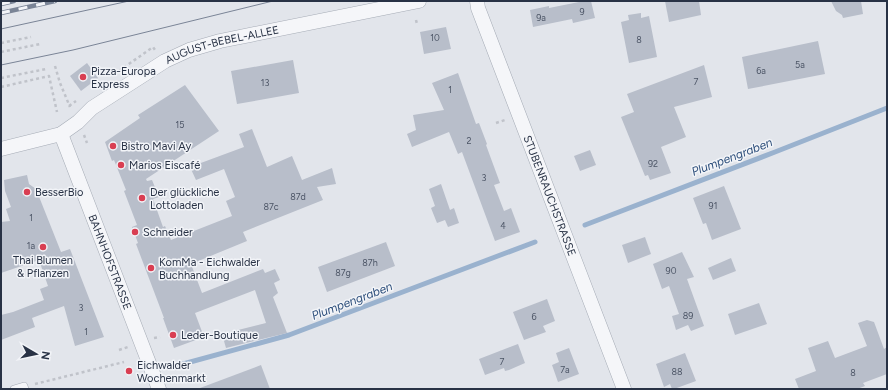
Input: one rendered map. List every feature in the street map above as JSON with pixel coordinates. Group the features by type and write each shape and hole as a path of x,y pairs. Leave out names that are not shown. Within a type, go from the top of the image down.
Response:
{"street":[{"name":"AUGUST-BEBEL-ALLEE","path":"1,149 61,134 78,122 92,108 165,61 189,50 220,41 419,1"},
{"name":"STUBENRAUCHSTRASSE","path":"477,1 478,8 624,389"},
{"name":"BAHNHOFSTRASSE","path":"61,134 159,389"}],"lane":[{"path":"14,389 25,388"}],"path":[{"path":"1,43 32,37"},
{"path":"1,52 40,44"},
{"path":"55,66 69,106 78,122"},
{"path":"1,78 46,68"},
{"path":"1,87 49,76 57,112"},
{"path":"25,388 124,362"}],"building":[{"path":"591,1 595,18 573,23 572,19 533,27 530,10"},
{"path":"665,1 699,1 701,15 669,22"},
{"path":"831,1 861,1 863,14 843,18 842,15 836,11"},
{"path":"641,13 641,18 649,16 657,57 629,63 621,22 629,20 628,15"},
{"path":"446,27 451,49 424,54 420,32"},
{"path":"818,41 825,74 748,89 742,57"},
{"path":"293,60 299,93 237,104 231,71"},
{"path":"87,63 98,78 81,91 70,76"},
{"path":"704,65 712,97 674,107 686,137 661,147 671,173 650,180 648,175 645,176 621,117 634,112 627,94"},
{"path":"458,73 476,124 479,123 500,183 494,185 504,211 511,208 520,232 495,241 462,152 458,154 449,132 412,147 407,134 416,130 413,115 444,110 432,83"},
{"path":"185,85 219,131 146,179 147,181 152,180 159,197 153,199 163,227 165,226 171,240 232,216 226,201 235,197 224,169 196,180 190,167 244,147 239,134 252,129 267,167 292,156 302,180 332,168 336,184 317,187 323,200 243,232 247,241 191,264 202,293 263,269 265,273 275,269 280,280 274,283 278,293 273,297 287,333 226,348 222,334 266,323 255,290 195,313 204,337 174,348 136,244 138,243 132,227 137,225 124,191 126,190 114,160 112,161 105,142 140,118 138,115"},
{"path":"590,150 596,165 580,171 574,156"},
{"path":"27,175 29,184 36,189 61,252 70,249 104,337 75,346 64,306 32,318 35,327 1,340 1,315 44,300 40,289 48,286 39,260 1,273 1,222 10,221 6,209 11,207 5,191 4,180"},
{"path":"441,184 450,210 454,208 459,223 448,227 445,220 437,223 431,208 435,206 429,189"},
{"path":"724,186 741,229 712,240 706,223 703,224 693,198"},
{"path":"645,237 651,254 628,263 622,245"},
{"path":"386,242 395,266 327,292 318,267"},
{"path":"682,252 694,277 687,279 704,326 691,331 688,325 676,330 672,316 679,314 669,286 662,289 653,264"},
{"path":"731,258 736,271 713,280 708,268"},
{"path":"547,299 555,321 543,326 546,332 524,340 513,312"},
{"path":"759,303 767,324 735,335 728,314"},
{"path":"867,320 874,322 884,349 887,347 887,374 863,383 865,386 857,389 799,389 795,379 816,371 808,348 828,341 835,358 867,346 858,323"},
{"path":"518,344 525,363 509,370 505,371 504,368 485,375 479,359"},
{"path":"569,348 579,374 558,382 552,365 559,362 556,353"},
{"path":"685,353 696,381 674,389 672,389 670,384 664,387 656,364"},
{"path":"261,365 270,389 200,389 200,388"}],"waterway":[{"name":"Plumpengraben","path":"585,225 887,108"},
{"name":"Plumpengraben","path":"172,367 289,335 535,242"}],"tram line":[{"path":"1,29 129,1"},
{"path":"1,65 73,50 273,1"}],"railway":[{"path":"1,4 14,1"},
{"path":"1,13 55,1"}],"place":[{"name":"Pizza-Europa Express","path":"83,77"},
{"name":"Bistro Mavi Ay","path":"113,146"},
{"name":"Marios Eiscafé","path":"121,165"},
{"name":"BesserBio","path":"27,192"},
{"name":"Der glückliche Lottoladen","path":"142,198"},
{"name":"Schneider","path":"135,232"},
{"name":"Thai Blumen & Pflanzen","path":"43,247"},
{"name":"KomMa - Eichwalder Buchhandlung","path":"151,268"},
{"name":"Leder-Boutique","path":"173,335"},
{"name":"Eichwalder Wochenmarkt","path":"129,371"}]}
